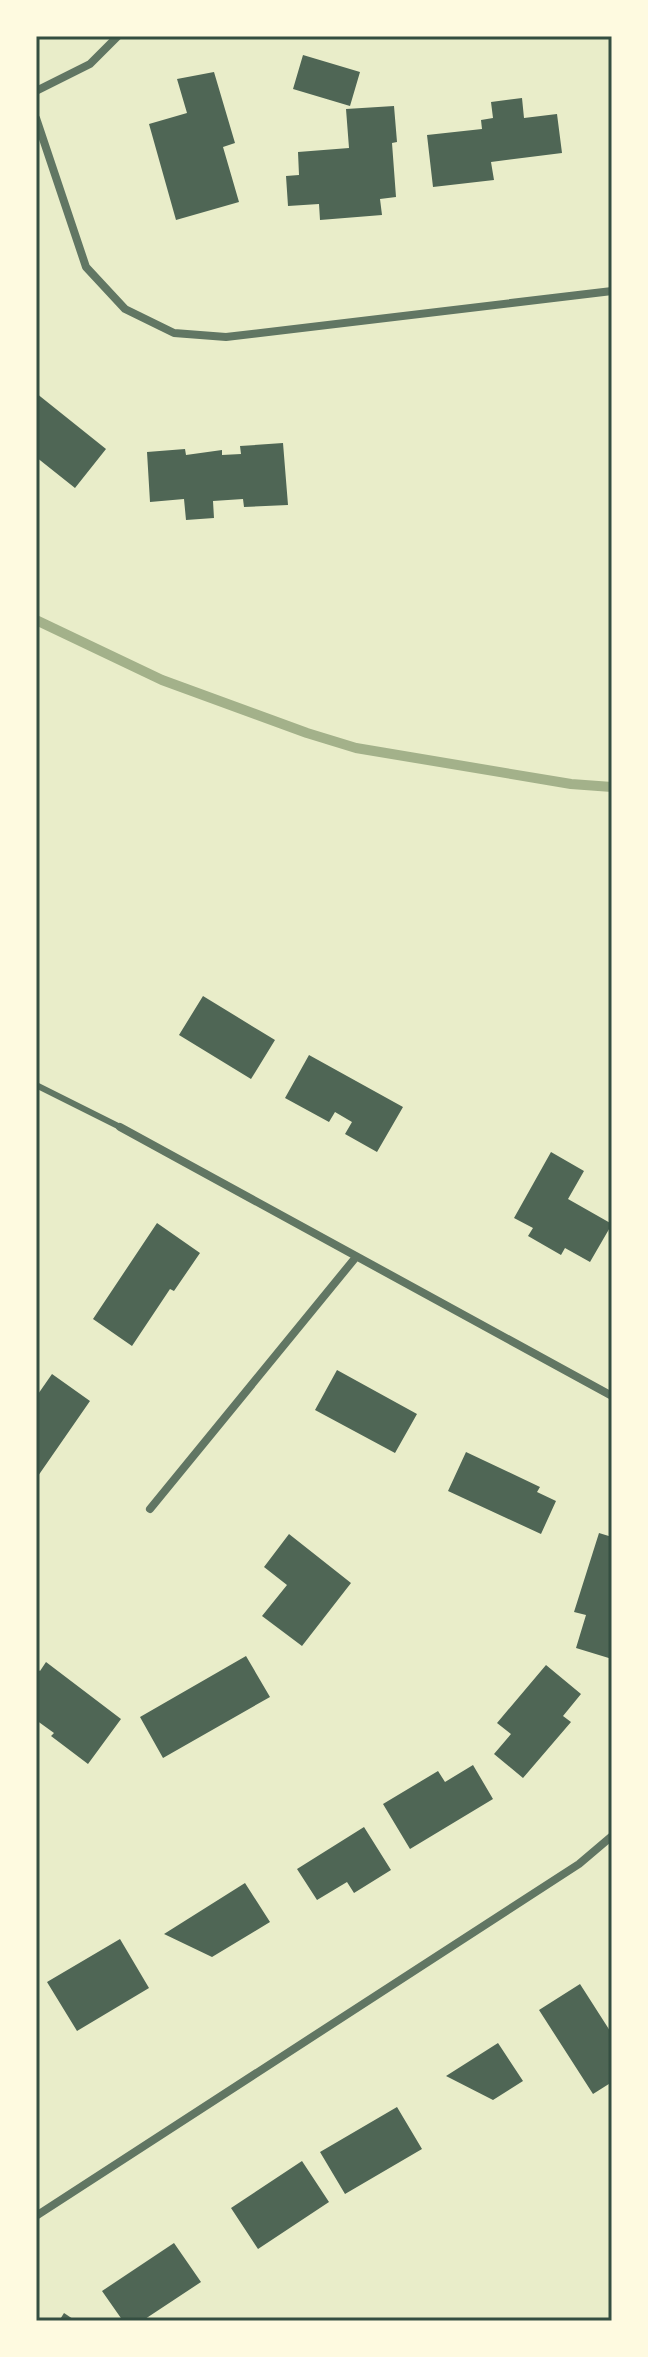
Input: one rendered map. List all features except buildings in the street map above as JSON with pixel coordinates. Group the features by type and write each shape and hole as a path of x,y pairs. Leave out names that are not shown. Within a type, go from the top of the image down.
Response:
{"street":[{"path":"36,91 90,64 118,36"},
{"path":"36,118 86,267 125,309 174,333 226,337 612,291"},
{"path":"120,1127 612,1396"},
{"path":"150,1509 356,1257"},
{"path":"36,2216 579,1864 612,1836"}],"lane":[{"path":"36,1085 120,1127"}],"waterway":[{"path":"36,620 162,680 356,748 571,784 612,787"}]}
